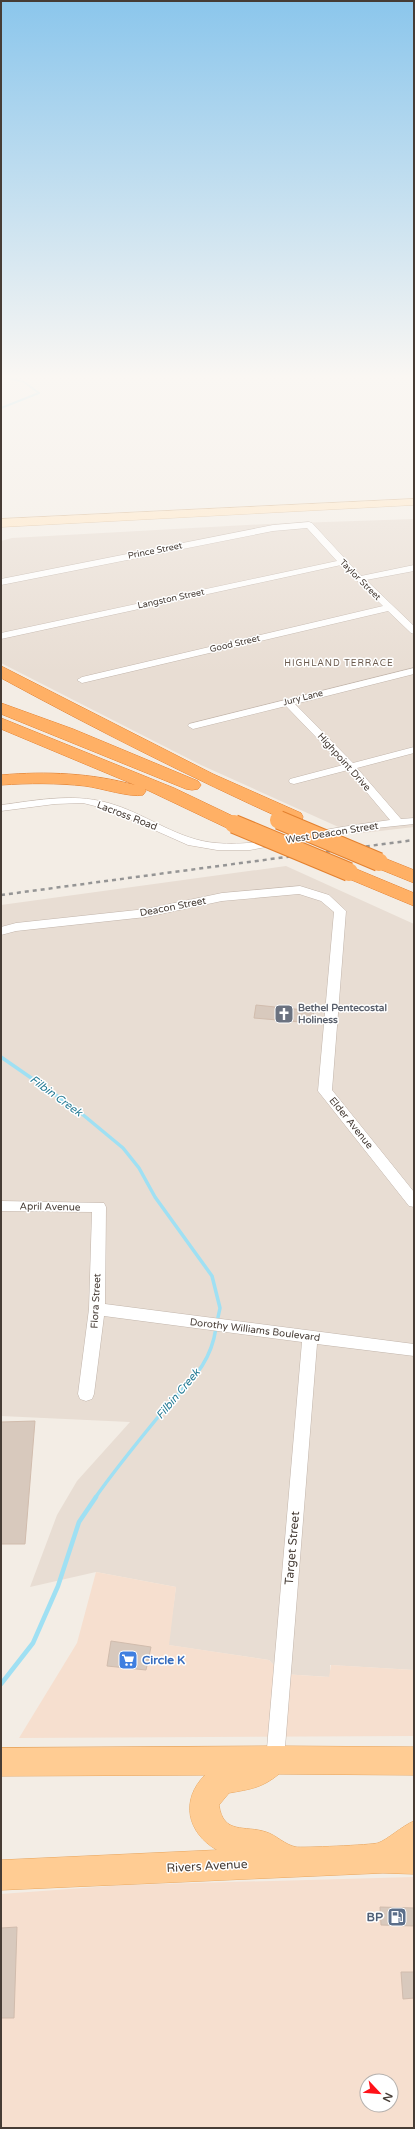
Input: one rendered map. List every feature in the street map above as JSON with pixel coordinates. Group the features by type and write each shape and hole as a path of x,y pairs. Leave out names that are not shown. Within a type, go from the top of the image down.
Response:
{"highway":[{"path":"1,671 286,819 411,876"},
{"path":"1,676 36,690"},
{"path":"1,708 286,819"},
{"path":"1,723 168,792 202,810 414,900"},
{"path":"1,768 81,774 139,788 168,800"},
{"path":"1,780 52,779 102,782 202,810"}],"main road":[{"path":"275,1760 256,1774 222,1779 210,1791 204,1804 206,1821 216,1833 232,1842 264,1846 293,1862"},
{"path":"1,1762 275,1760 409,1765"},
{"path":"383,1858 414,1836"},
{"name":"Rivers Avenue","path":"1,1875 383,1858 414,1859"}],"street":[{"path":"1,523 414,502"},
{"name":"Taylor Street","path":"309,525 342,562 388,608 414,631"},
{"name":"Prince Street","path":"1,582 273,528 309,525"},
{"name":"Langston Street","path":"1,636 342,562"},
{"path":"359,579 414,568"},
{"name":"Good Street","path":"82,680 388,608"},
{"name":"Jury Lane","path":"193,726 414,671"},
{"name":"Highpoint Drive","path":"288,702 350,766 398,823"},
{"path":"294,781 414,750"},
{"name":"Lacross Road","path":"1,808 54,801 83,800 111,807 192,843 218,847 250,847"},
{"name":"West Deacon Street","path":"250,847 357,827 414,821"},
{"name":"Deacon Street","path":"1,931 16,927 146,914 222,897 300,890 325,898 340,911"},
{"name":"Elder Avenue","path":"340,911 326,1091 414,1202"},
{"name":"April Avenue","path":"1,1206 99,1207"},
{"name":"Flora Street","path":"86,1394 97,1309 99,1207"},
{"name":"Dorothy Williams Boulevard","path":"97,1309 234,1328 414,1350"},
{"name":"Target Street","path":"275,1760 310,1337"}],"shaded area":[{"name":"HIGHLAND TERRACE","path":"414,519 414,827 354,834 201,765 1,663 1,541 12,538 267,524"},
{"path":"286,866 414,924 414,1670 330,1665 330,1677 282,1674 269,1660 168,1645 176,1587 96,1572 30,1587 57,1515 77,1481 130,1422 1,1416 1,905"},
{"path":"96,1572 176,1587 169,1645 269,1660 282,1674 329,1677 331,1665 414,1670 414,1736 19,1738 77,1643"},
{"path":"414,1877 414,2128 1,2128 1,1894 124,1885"}],"building":[{"name":"Bethel Pentecostal Holiness","path":"256,1005 314,1011 312,1023 254,1018"},
{"path":"35,1421 25,1544 1,1544 1,1422"},
{"name":"Circle K","path":"111,1641 151,1647 146,1670 107,1666"},
{"name":"BP","path":"380,1907 414,1908 414,1926 381,1925"},
{"path":"17,1927 14,2018 1,2018 1,1928"},
{"path":"401,1972 414,1972 414,1998 403,1999"}],"waterway":[{"name":"Filbin Creek","path":"1,1057 76,1109 123,1148 139,1168 155,1197 212,1276 220,1308 217,1322"},
{"name":"Filbin Creek","path":"95,1498 163,1411 196,1374 209,1354 216,1328"},
{"name":"Filbin Creek","path":"1,1684 33,1643 58,1586 79,1522 96,1497"}],"railway":[{"path":"1,895 414,840"}],"place":[{"name":"Bethel Pentecostal Holiness","path":"284,1014"},
{"name":"Circle K","path":"128,1660"},
{"name":"BP","path":"397,1917"}],"district":[{"name":"HIGHLAND TERRACE","path":"339,663"}]}
